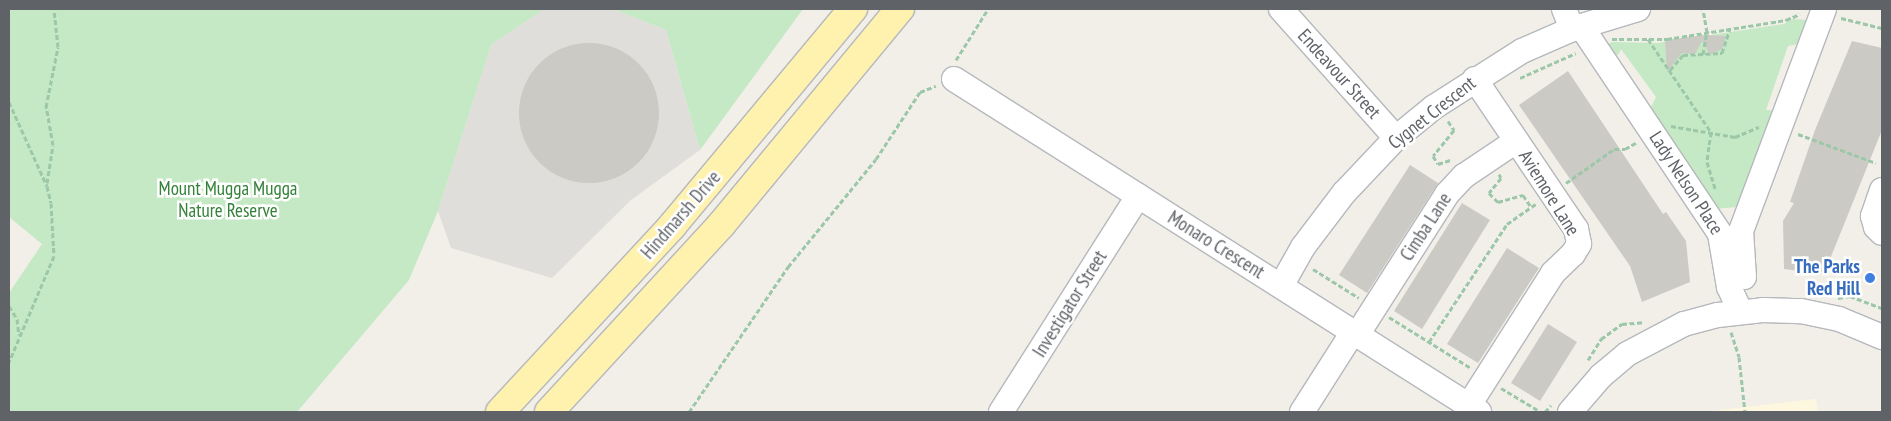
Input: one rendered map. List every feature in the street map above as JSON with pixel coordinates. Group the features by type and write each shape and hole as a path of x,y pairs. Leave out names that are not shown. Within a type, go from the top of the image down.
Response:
{"main road":[{"name":"Hindmarsh Drive","path":"500,412 672,226 853,9"},
{"name":"Hindmarsh Drive","path":"549,412 721,225 900,9"}],"street":[{"name":"Endeavour Street","path":"1281,9 1396,138"},
{"name":"Cygnet Crescent","path":"1280,286 1309,262 1344,193 1396,138 1481,88 1522,51 1572,21 1638,9"},
{"name":"Lady Nelson Place","path":"1735,317 1745,286 1741,231 1792,132 1830,17"},
{"name":"Lady Nelson Place","path":"1572,21 1594,45 1646,137 1701,204 1723,242 1735,317"},
{"name":"Monaro Crescent","path":"954,79 1474,409"},
{"name":"Aviemore Lane","path":"1474,409 1486,378 1553,273 1573,254 1579,244 1576,229 1481,88"},
{"name":"Cimba Lane","path":"1302,412 1374,308 1452,187 1516,141"},
{"path":"1882,190 1873,216 1876,227 1882,234"},
{"name":"Investigator Street","path":"1001,412 1138,196"},
{"path":"1570,412 1601,376 1640,345 1684,324 1781,309 1819,314 1882,337"}],"path":[{"path":"47,186 53,145 46,107 58,47 54,9"},
{"path":"689,412 788,267 876,159 920,92 954,79 955,60 988,9"},
{"path":"1703,9 1707,32 1703,54"},
{"path":"1481,88 1521,77 1610,39 1648,39 1707,32 1786,20 1803,14 1830,17 1882,28"},
{"path":"1670,70 1683,55 1722,53 1730,28"},
{"path":"1648,39 1711,132 1707,162 1715,192 1701,204"},
{"path":"9,102 47,186 51,203 54,256 9,362"},
{"path":"1442,126 1455,117"},
{"path":"1429,342 1507,224 1614,149 1626,149 1665,125 1735,137 1769,123 1876,163"},
{"path":"1309,262 1374,308 1540,412"},
{"path":"9,306 17,319 20,332 15,348 9,355"},
{"path":"1735,317 1738,357 1746,412"}],"shaded area":[{"path":"544,9 613,9 666,30 700,150 631,200 552,278 451,248 438,211 491,45"},
{"path":"1816,399 1818,412 1702,412"}],"green space":[{"name":"Mount Mugga Mugga Nature Reserve","path":"9,9 544,9 491,45 438,211 409,280 297,412 9,412 9,293 42,244 9,217"},
{"path":"613,9 803,9 700,150 666,30"},
{"path":"1793,19 1808,20 1805,43 1788,46 1766,110 1780,111 1745,201 1736,207 1715,209 1647,115 1656,97 1621,49 1618,55 1610,56 1606,45 1612,42 1658,43 1784,24"}],"building":[{"path":"1705,35 1726,36 1722,49 1710,55 1702,41 1695,54 1682,53 1667,72 1665,40"},
{"path":"1852,41 1882,48 1882,130 1824,274 1784,269 1783,221 1794,203 1790,202 1815,130"},
{"path":"589,43 616,49 628,55 638,64 647,74 653,86 659,113 653,140 647,152 638,162 628,171 616,177 589,183 562,177 550,171 540,162 531,152 525,140 519,113 525,86 531,74 540,64 550,55 562,49"},
{"path":"1568,71 1663,214 1666,212 1686,241 1690,282 1642,302 1630,266 1519,105"},
{"path":"1410,165 1438,183 1367,293 1339,275"},
{"path":"1462,203 1490,220 1422,329 1394,311"},
{"path":"1507,248 1539,268 1478,363 1447,344"},
{"path":"1548,324 1577,342 1540,401 1511,383"}],"place":[{"name":"The Parks Red Hill","path":"1870,278"}]}
